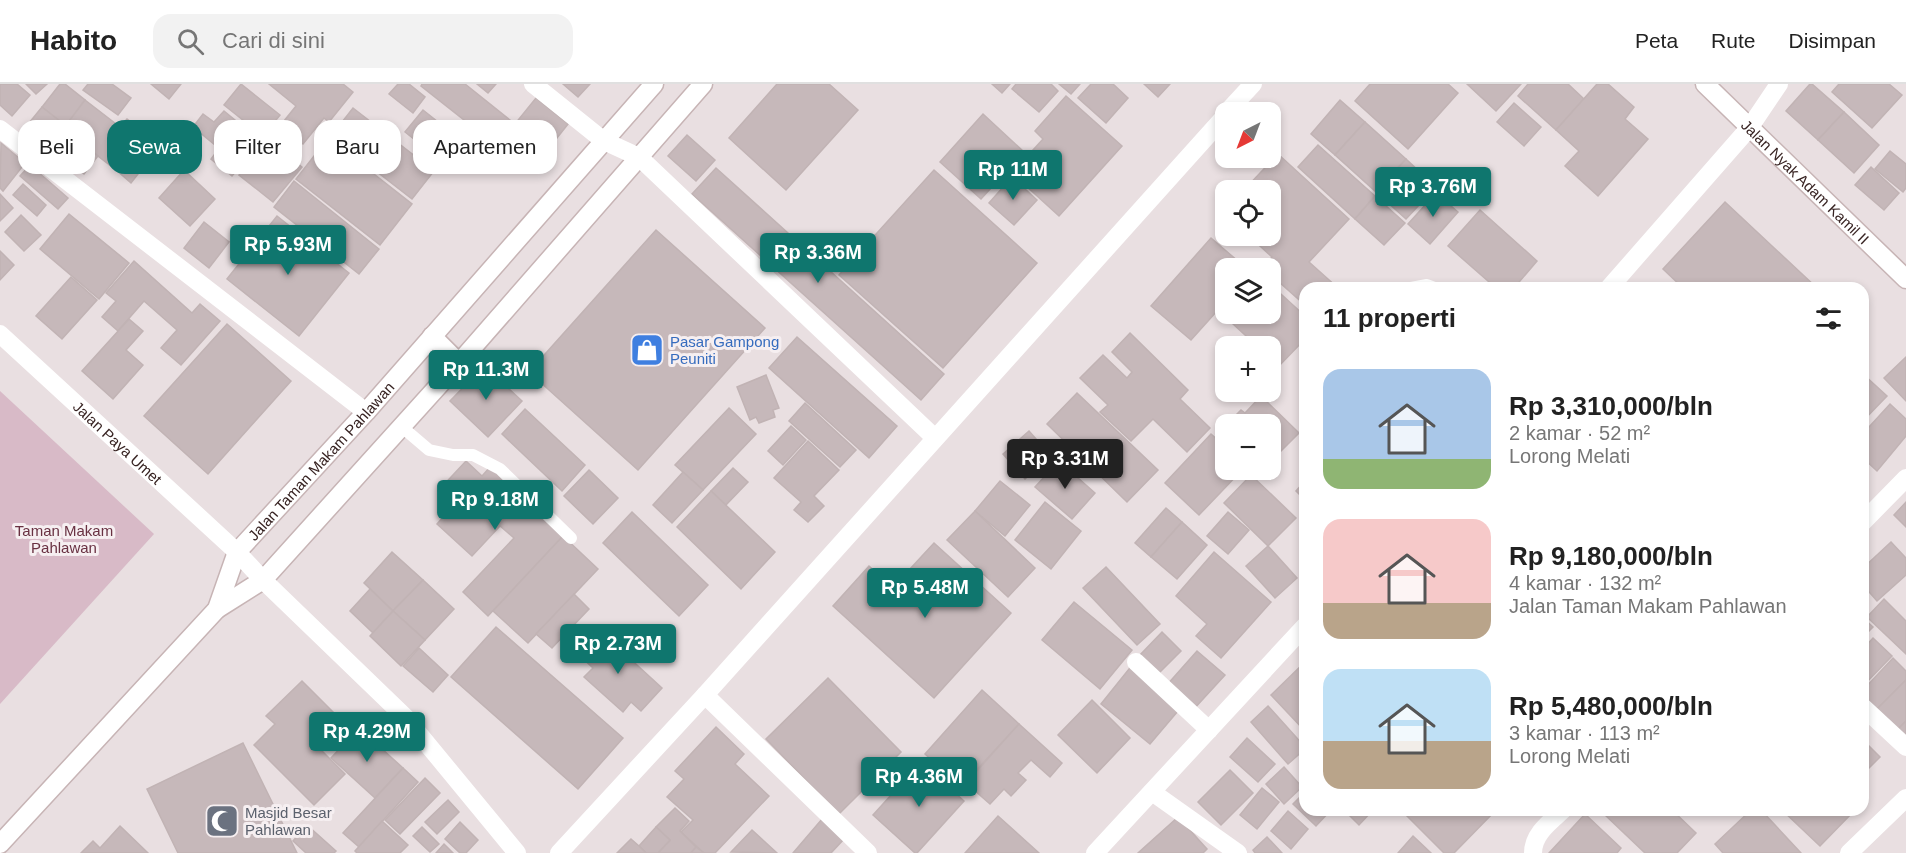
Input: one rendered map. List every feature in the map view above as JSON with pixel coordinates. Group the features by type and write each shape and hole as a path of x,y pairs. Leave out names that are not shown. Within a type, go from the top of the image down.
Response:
{"street":[{"path":"533,84 604,141 639,157 935,438"},
{"name":"Jalan Taman Makam Pahlawan","path":"0,844 217,609 237,552 366,412 654,84"},
{"path":"217,609 263,580 459,363 703,84"},
{"path":"1237,102 1253,84"},
{"name":"Jalan Nyak Adam Kamil II","path":"1705,84 1906,279"},
{"path":"1614,282 1749,127 1779,84"},
{"path":"559,853 705,695 1215,126"},
{"path":"0,129 366,412"},
{"name":"Jalan Paya Umet","path":"0,334 237,552 405,717 510,851"},
{"path":"432,336 459,363"},
{"path":"1869,516 1906,478"},
{"path":"1095,853 1299,632"},
{"path":"1136,662 1209,730"},
{"path":"705,695 868,853"},
{"path":"1869,713 1906,747"},
{"path":"1152,792 1238,853"},
{"path":"1849,853 1906,798"},
{"path":"1533,853 1538,835 1555,816"}],"lane":[{"path":"402,427 429,450 453,455 473,455 500,469 571,538"}],"green space":[{"name":"Taman Makam Pahlawan","path":"0,391 154,534 0,704"}],"building":[{"path":"0,84 17,84 30,95 12,116 0,105"},
{"path":"26,84 47,84 36,94"},
{"path":"60,84 65,84 85,100 70,120 58,120 42,107"},
{"path":"88,84 112,84 131,98 118,115 83,90"},
{"path":"151,84 181,84 169,99"},
{"path":"241,84 280,115 276,120 243,120 224,105"},
{"path":"269,84 343,84 353,92 331,120 324,118 314,120 314,130 303,144 302,120 285,120 296,106"},
{"path":"398,84 409,84 425,97 413,113 389,94"},
{"path":"422,84 465,84 510,120 464,120 421,86"},
{"path":"477,84 496,84 488,93"},
{"path":"563,84 590,84 578,97"},
{"path":"777,84 829,84 858,110 786,190 729,138"},
{"path":"992,84 1010,84 1002,93"},
{"path":"1016,84 1051,84 1058,91 1039,112 1012,89"},
{"path":"1059,84 1080,84 1071,94"},
{"path":"1091,84 1113,84 1128,98 1106,123 1078,98"},
{"path":"1144,84 1170,84 1158,97"},
{"path":"1370,84 1448,84 1458,93 1408,149 1355,101"},
{"path":"1467,84 1521,84 1496,111"},
{"path":"1528,84 1568,84 1584,99 1556,130 1518,96"},
{"path":"1597,84 1608,84 1634,107 1625,119 1648,139 1598,196 1565,166 1579,151 1556,130"},
{"path":"1810,84 1844,112 1818,140 1786,111"},
{"path":"1839,84 1889,84 1902,95 1872,128 1832,92"},
{"path":"1066,96 1122,146 1059,216 1012,173 1043,139 1035,131"},
{"path":"536,98 568,124 557,138 557,120 518,120"},
{"path":"85,100 111,120 107,120 107,163 95,154 95,120 70,120"},
{"path":"1340,100 1365,122 1335,155 1311,134"},
{"path":"1514,103 1541,127 1524,146 1497,122"},
{"path":"42,107 58,120 31,120"},
{"path":"353,108 368,120 344,120"},
{"path":"423,110 436,120 415,120"},
{"path":"224,111 235,120 216,120"},
{"path":"1844,112 1879,145 1854,173 1818,140"},
{"path":"203,114 214,122 214,144 202,134 202,120 198,120"},
{"path":"983,114 1024,152 981,199 940,162"},
{"path":"413,122 413,138 405,132"},
{"path":"1365,122 1406,159 1376,192 1335,155"},
{"path":"687,135 715,160 696,181 668,156"},
{"path":"1,143 18,157 18,172 3,191 0,188"},
{"path":"401,145 413,155 413,174 432,174 412,199 380,174 401,174"},
{"path":"1318,145 1375,196 1355,219 1298,167"},
{"path":"1890,151 1906,164 1906,188 1903,192 1875,169"},
{"path":"314,156 314,174 374,174 412,204 380,245 296,179"},
{"path":"1281,157 1349,219 1309,262 1331,282 1299,282 1299,300 1281,284 1281,258 1272,257 1260,246 1281,246 1281,180 1253,180 1265,168 1281,168"},
{"path":"1406,159 1436,187 1406,219 1376,192"},
{"path":"1871,167 1899,193 1884,210 1855,185"},
{"path":"716,168 944,374 921,400 692,194"},
{"path":"934,170 1037,263 943,368 839,275"},
{"path":"22,174 40,174 68,198 58,209 20,176"},
{"path":"121,174 138,174 131,183"},
{"path":"180,174 188,174 215,199 190,226 159,198"},
{"path":"240,174 296,174 273,202"},
{"path":"1012,177 1037,200 1014,225 989,203"},
{"path":"294,181 379,249 359,274 274,207"},
{"path":"23,184 46,205 37,216 13,195"},
{"path":"1436,193 1458,212 1430,244 1408,224"},
{"path":"0,194 13,208 0,221"},
{"path":"1375,196 1405,223 1384,245 1355,219"},
{"path":"1725,202 1811,282 1677,282 1663,269"},
{"path":"1480,210 1537,261 1519,282 1489,282 1448,246"},
{"path":"69,214 129,263 99,299 40,249"},
{"path":"21,215 41,235 24,251 5,232"},
{"path":"277,216 349,273 299,336 227,279"},
{"path":"204,222 229,242 209,268 184,248"},
{"name":"Pasar Gampong Peuniti","path":"656,230 765,328 638,470 529,372"},
{"path":"1211,238 1215,241 1215,246 1220,246 1234,258 1215,258 1215,313 1191,340 1151,306"},
{"path":"0,251 14,265 0,280"},
{"path":"134,261 192,313 200,304 220,321 181,365 161,348 177,330 144,301 118,331 102,317 116,301 106,293"},
{"path":"71,277 97,300 62,339 36,316"},
{"path":"1281,294 1299,311 1299,345 1281,364 1281,336 1246,336 1233,324 1281,324"},
{"path":"129,319 143,331 126,350 143,365 113,399 82,371"},
{"path":"227,324 291,381 208,474 144,416"},
{"path":"1130,333 1188,390 1180,399 1210,428 1187,452 1153,419 1131,441 1100,412 1108,405 1080,378 1103,355 1127,378 1132,372 1112,352"},
{"path":"797,337 897,426 869,458 769,368"},
{"path":"1906,357 1906,401 1884,378"},
{"path":"484,366 522,401 488,437 450,401"},
{"path":"766,375 779,408 773,410 775,417 759,423 756,417 750,420 737,387"},
{"path":"1869,380 1887,396 1869,415"},
{"path":"1077,393 1158,470 1127,502 1047,424"},
{"path":"1255,402 1267,402 1279,414 1237,414 1241,410 1245,413"},
{"path":"805,403 856,450 840,467 789,421"},
{"path":"1890,404 1906,419 1906,436 1877,471 1869,464 1869,427"},
{"path":"729,408 756,434 703,490 675,465"},
{"path":"525,409 585,465 562,491 502,434"},
{"path":"1281,415 1299,433 1281,451"},
{"path":"791,426 806,440 783,465 768,451"},
{"path":"1029,431 1051,456 1025,479 1003,454"},
{"path":"1211,434 1215,437 1215,480 1232,480 1199,515 1165,483"},
{"path":"808,441 839,470 814,496 824,506 808,522 794,510 801,502 774,478"},
{"path":"466,461 482,476 490,467 563,536 488,616 463,592 514,538 500,526 472,556 437,524 454,505 438,491"},
{"path":"1059,461 1095,493 1072,519 1035,487"},
{"path":"733,468 748,482 726,505 711,491"},
{"path":"589,470 618,498 593,524 564,496"},
{"path":"683,472 703,490 672,523 653,505"},
{"path":"1246,480 1256,480 1296,518 1268,546 1224,503"},
{"path":"1000,481 1030,505 1005,536 975,511"},
{"path":"711,491 775,552 741,589 677,527"},
{"path":"1045,502 1081,531 1051,569 1015,540"},
{"path":"1906,502 1906,527 1894,515"},
{"path":"1166,508 1182,522 1151,557 1135,543"},
{"path":"975,511 1035,568 1008,597 947,540"},
{"path":"632,512 708,585 679,616 603,543"},
{"path":"1228,512 1249,530 1228,554 1207,536"},
{"path":"1182,522 1207,545 1177,579 1151,557"},
{"path":"563,536 598,569 528,643 493,611"},
{"path":"1891,542 1906,558 1906,575 1877,601 1869,592 1869,562"},
{"path":"934,543 1011,613 934,698 833,606 869,566 908,601 925,582 910,569"},
{"path":"1268,546 1297,578 1275,598 1246,566"},
{"path":"392,552 423,580 393,611 364,583"},
{"path":"1214,552 1271,602 1221,658 1196,636 1207,624 1176,596"},
{"path":"1106,567 1160,624 1137,645 1083,588"},
{"path":"423,580 454,609 425,640 393,611"},
{"path":"370,589 393,611 373,633 350,611"},
{"path":"574,594 589,609 552,648 536,634"},
{"path":"1884,599 1906,621 1906,654 1869,619 1869,615"},
{"path":"1074,602 1132,650 1100,689 1042,640"},
{"path":"393,611 425,640 401,666 370,636"},
{"path":"496,627 623,738 578,789 451,677"},
{"path":"600,631 662,688 641,711 631,702 623,712 584,677 593,668 578,654"},
{"path":"1162,632 1181,651 1158,674 1139,656"},
{"path":"1873,638 1892,656 1869,680 1869,642"},
{"path":"419,648 448,675 433,692 403,666"},
{"path":"1197,651 1225,675 1193,710 1166,686"},
{"path":"1893,658 1906,671 1906,680 1877,709 1869,701 1869,684"},
{"path":"1133,664 1183,705 1150,744 1101,704"},
{"path":"1299,668 1299,725 1271,695"},
{"path":"828,678 901,752 839,814 766,739"},
{"path":"1906,680 1906,721 1898,729 1877,709"},
{"path":"302,681 338,717 313,742 345,774 314,805 254,745 275,724 266,716"},
{"path":"982,690 1019,724 961,787 925,754"},
{"path":"1092,700 1130,738 1097,773 1058,735"},
{"path":"1268,706 1299,740 1299,754 1288,764 1251,722"},
{"path":"1906,721 1906,737 1898,729"},
{"path":"1019,724 1062,763 1050,777 1031,760 1018,773 1026,780 1011,796 1004,789 990,804 966,783"},
{"path":"716,727 744,754 735,764 769,796 715,853 704,853 681,832 693,820 667,797 684,779 675,771"},
{"path":"359,728 403,768 375,798 331,758"},
{"path":"1247,738 1275,764 1258,782 1230,757"},
{"name":"Masjid Besar Pahlawan","path":"243,743 297,853 178,853 147,789"},
{"path":"1869,746 1880,757 1869,768"},
{"path":"921,762 964,801 915,853 873,815"},
{"path":"1284,767 1299,784 1299,790 1284,804 1266,784"},
{"path":"403,768 418,782 359,847 343,833"},
{"path":"1230,770 1253,793 1221,825 1198,802"},
{"path":"425,778 440,793 400,834 385,820"},
{"path":"1262,788 1279,802 1257,829 1240,815"},
{"path":"1299,798 1299,810 1293,804"},
{"path":"448,800 459,812 437,834 425,822"},
{"path":"675,808 689,821 680,831 696,847 691,853 658,853 670,840 656,827"},
{"path":"1288,811 1308,829 1291,849 1271,831"},
{"path":"998,816 1039,853 965,853"},
{"path":"1306,816 1325,816 1316,826"},
{"path":"1350,816 1367,816 1359,825"},
{"path":"1407,816 1490,816 1454,853 1444,853"},
{"path":"1583,816 1587,816 1621,848 1617,853 1549,853"},
{"path":"1606,816 1678,816 1696,833 1677,853 1645,853"},
{"path":"1745,816 1767,816 1801,853 1723,853 1715,844"},
{"path":"1788,816 1849,816 1820,846"},
{"path":"1178,817 1207,849 1203,853 1138,853"},
{"path":"822,819 844,839 831,853 793,853"},
{"path":"382,821 408,845 400,853 357,853 355,851"},
{"path":"460,822 478,840 466,853 460,853 445,839"},
{"path":"307,825 336,851 334,853 306,853 293,841"},
{"path":"120,826 148,853 81,853 93,841 100,848"},
{"path":"422,827 439,844 430,852 413,836"},
{"path":"656,827 670,840 658,853 646,853 639,846"},
{"path":"752,830 777,853 731,852"},
{"path":"1413,836 1431,853 1398,853"},
{"path":"1267,837 1282,853 1255,853 1253,850"},
{"path":"631,839 639,846 646,853 617,853"},
{"path":"444,844 453,853 436,853"},
{"path":"696,847 704,853 691,853"}],"place":[{"name":"Pasar Gampong Peuniti","path":"647,350"},
{"name":"Masjid Besar Pahlawan","path":"222,821"}]}
